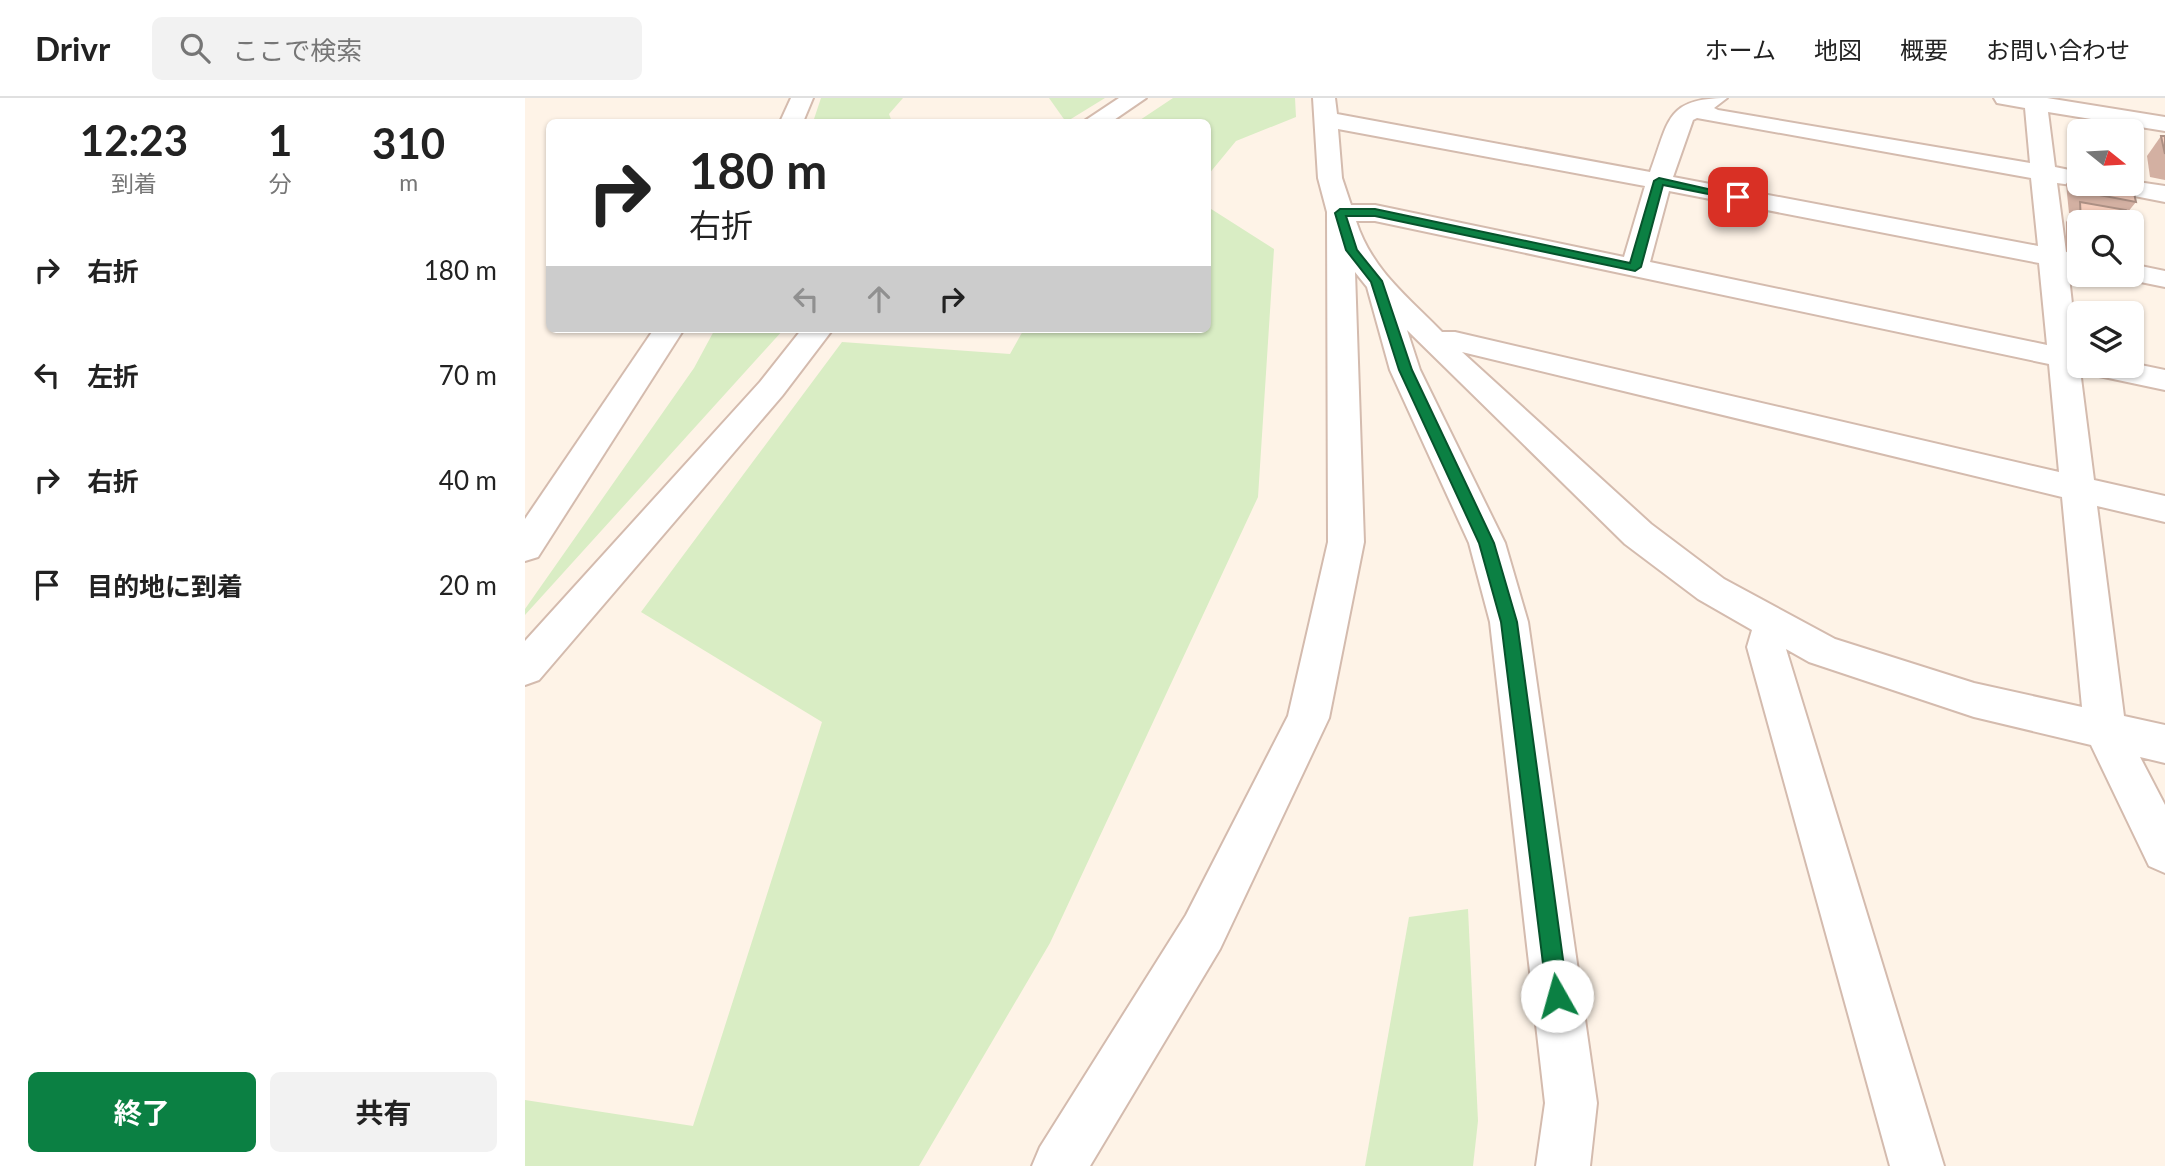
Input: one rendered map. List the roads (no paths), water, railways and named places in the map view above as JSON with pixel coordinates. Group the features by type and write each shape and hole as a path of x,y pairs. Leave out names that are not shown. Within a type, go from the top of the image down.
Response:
{"street":[{"path":"793,119 802,98"},
{"path":"1100,119 1135,98"},
{"path":"2068,301 2066,260 2025,100 2165,124"},
{"path":"1635,267 1659,181 1683,116 1706,104 1715,116 2067,177"},
{"path":"2066,260 1378,127 1325,109 1330,178 1352,250 1376,281 1434,341 1638,534 1711,589 1823,650 1974,701 2165,744"},
{"path":"2144,190 2165,194"},
{"path":"1340,213 1375,213 2067,359"},
{"path":"1059,1166 1203,932 1308,718 1346,542 1340,213"},
{"path":"2144,275 2165,279"},
{"path":"1376,281 1405,370 1487,543 1509,622 1571,1103 1563,1166"},
{"path":"525,547 666,333"},
{"path":"525,668 771,389 815,333"},
{"path":"1434,341 1455,341 2165,509"},
{"path":"2144,376 2165,380"},
{"path":"2073,378 2078,488 2105,732 2165,851"},
{"path":"1773,623 1766,647 1917,1166"}]}
